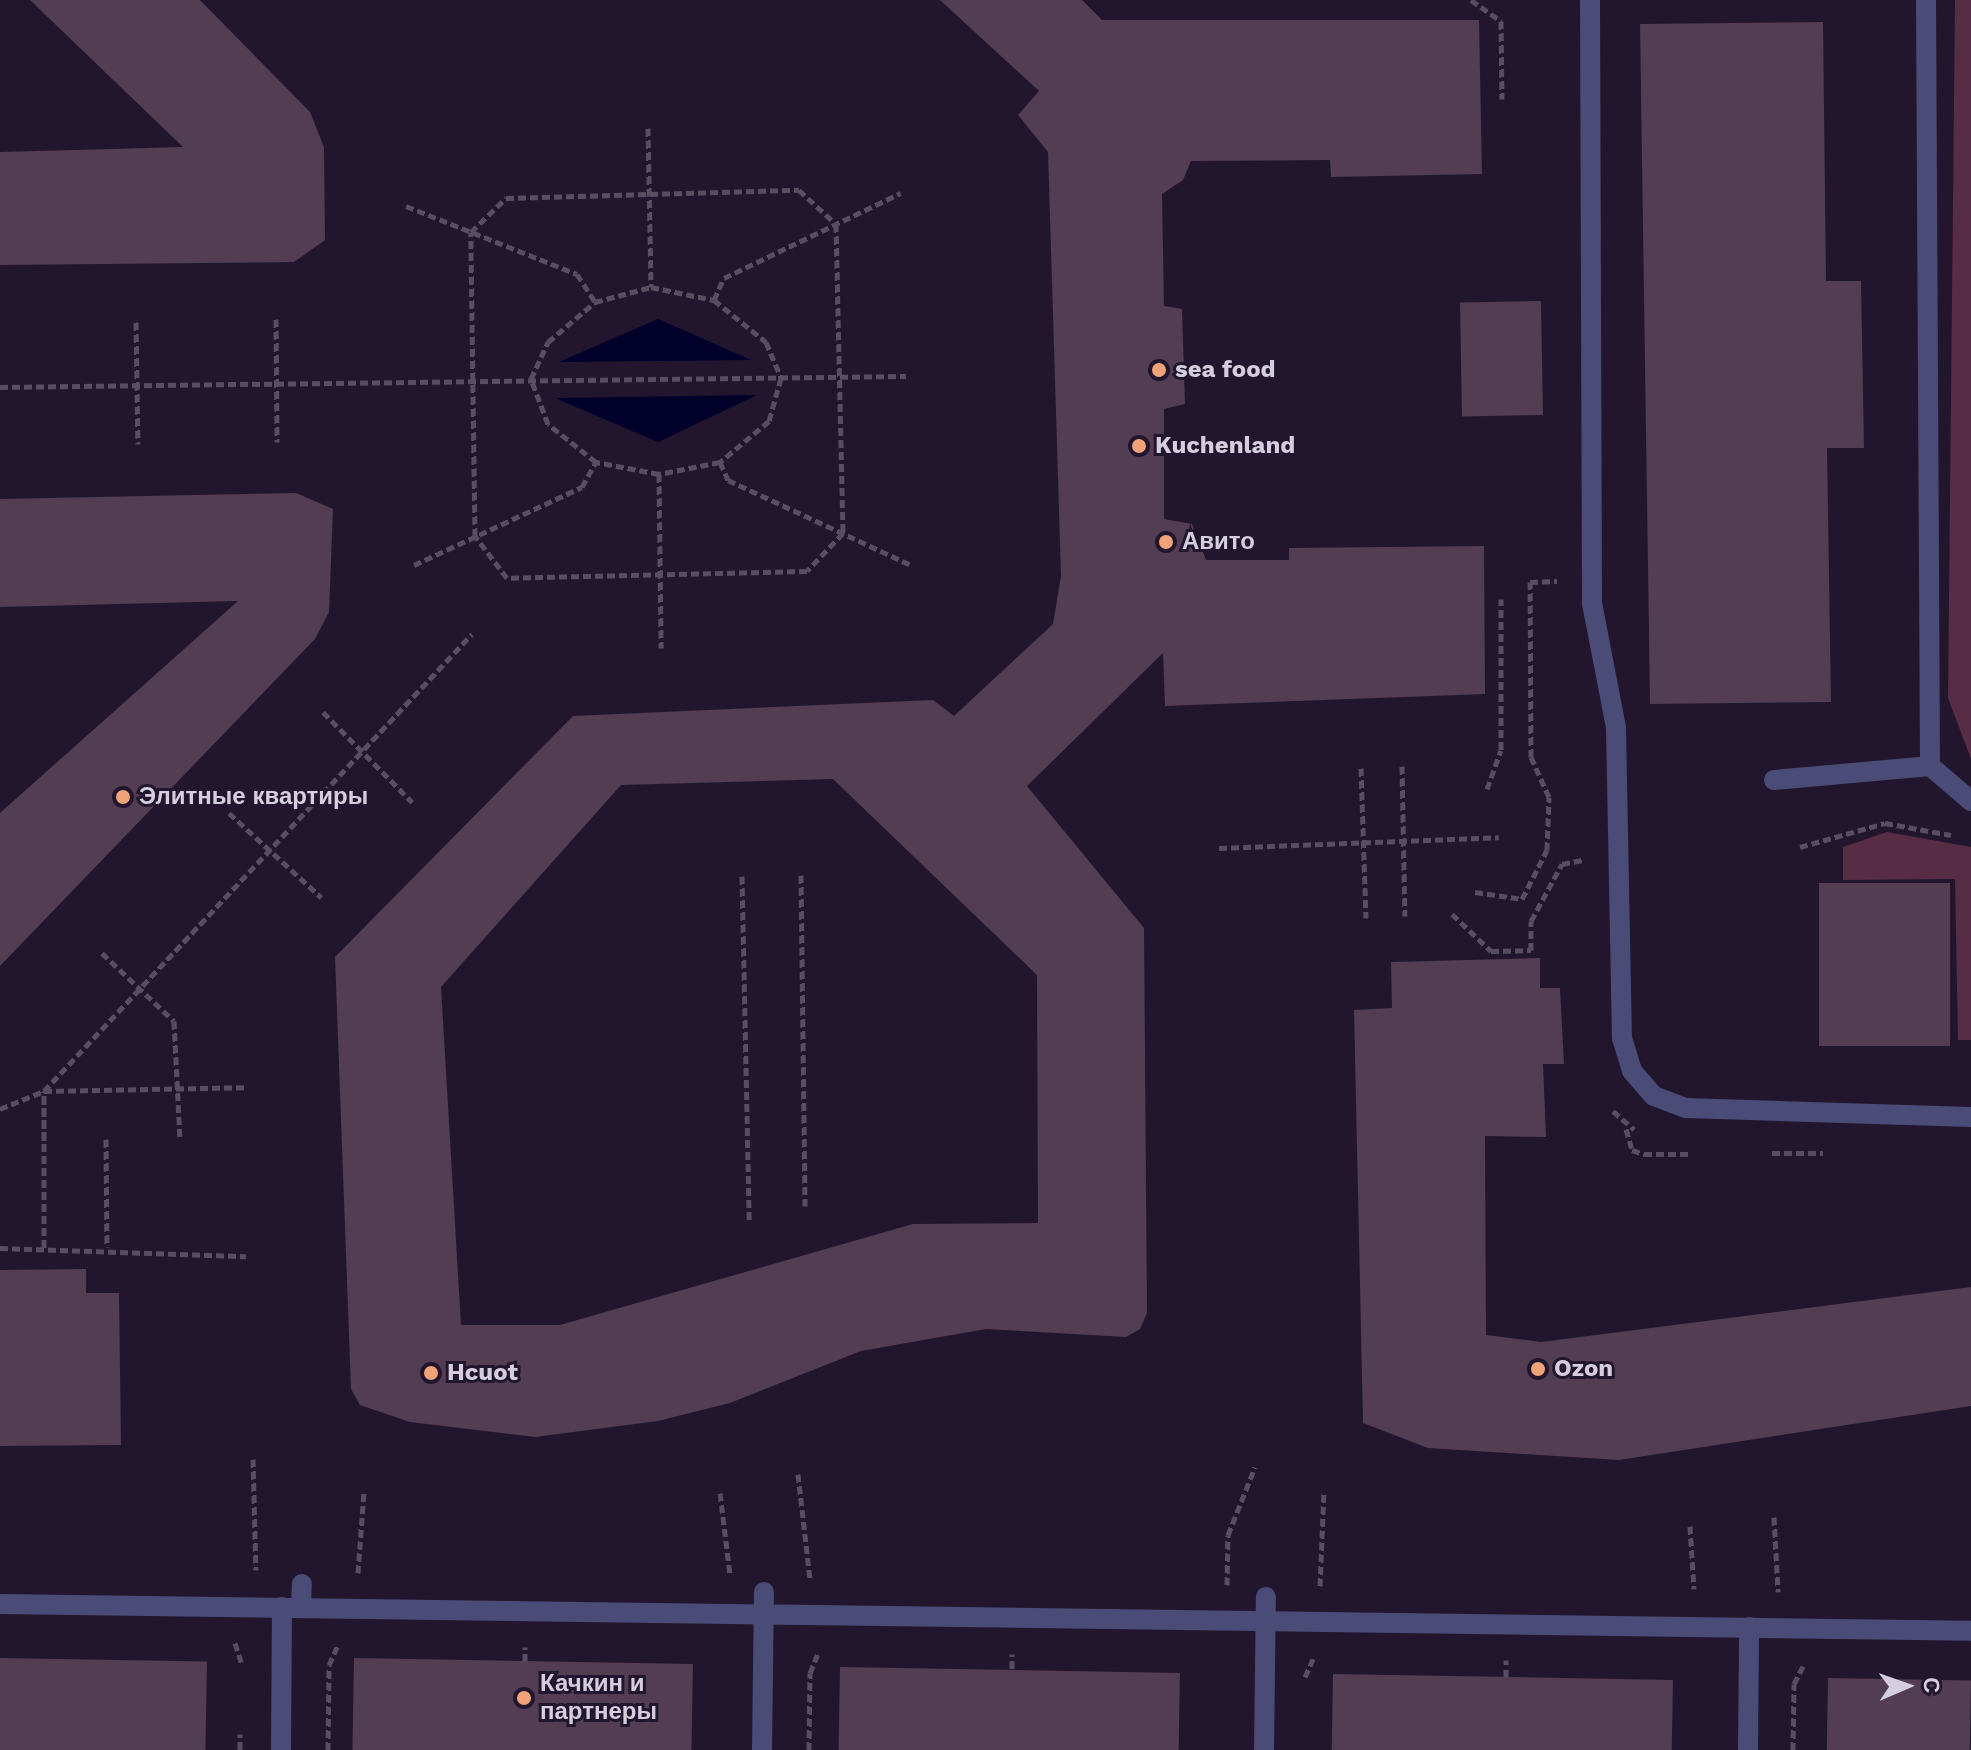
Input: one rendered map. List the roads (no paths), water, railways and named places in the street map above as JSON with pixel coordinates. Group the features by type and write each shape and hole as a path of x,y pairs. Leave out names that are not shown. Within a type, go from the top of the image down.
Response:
{"lane":[{"path":"1590,0 1592,603 1616,728 1622,1038 1632,1071 1654,1096 1686,1108 1971,1117"},
{"path":"1926,0 1930,766"},
{"path":"1774,780 1930,766 1971,801"},
{"path":"281,1750 292,1608 302,1584"},
{"path":"762,1750 764,1592"},
{"path":"1264,1750 1266,1597"},
{"path":"0,1604 1267,1620 1741,1620 1971,1631"},
{"path":"1741,1620 1748,1750"}],"water":[{"path":"658,319 751,360 559,362"},
{"path":"757,395 658,442 555,398"}],"place":[{"name":"sea food","path":"1159,370"},
{"name":"Kuchenland","path":"1139,446"},
{"name":"Авито","path":"1166,542"},
{"name":"Элитные квартиры","path":"123,797"},
{"name":"Ozon","path":"1538,1369"},
{"name":"Hcuot","path":"431,1373"},
{"name":"Качкин и партнеры","path":"524,1698"}]}
